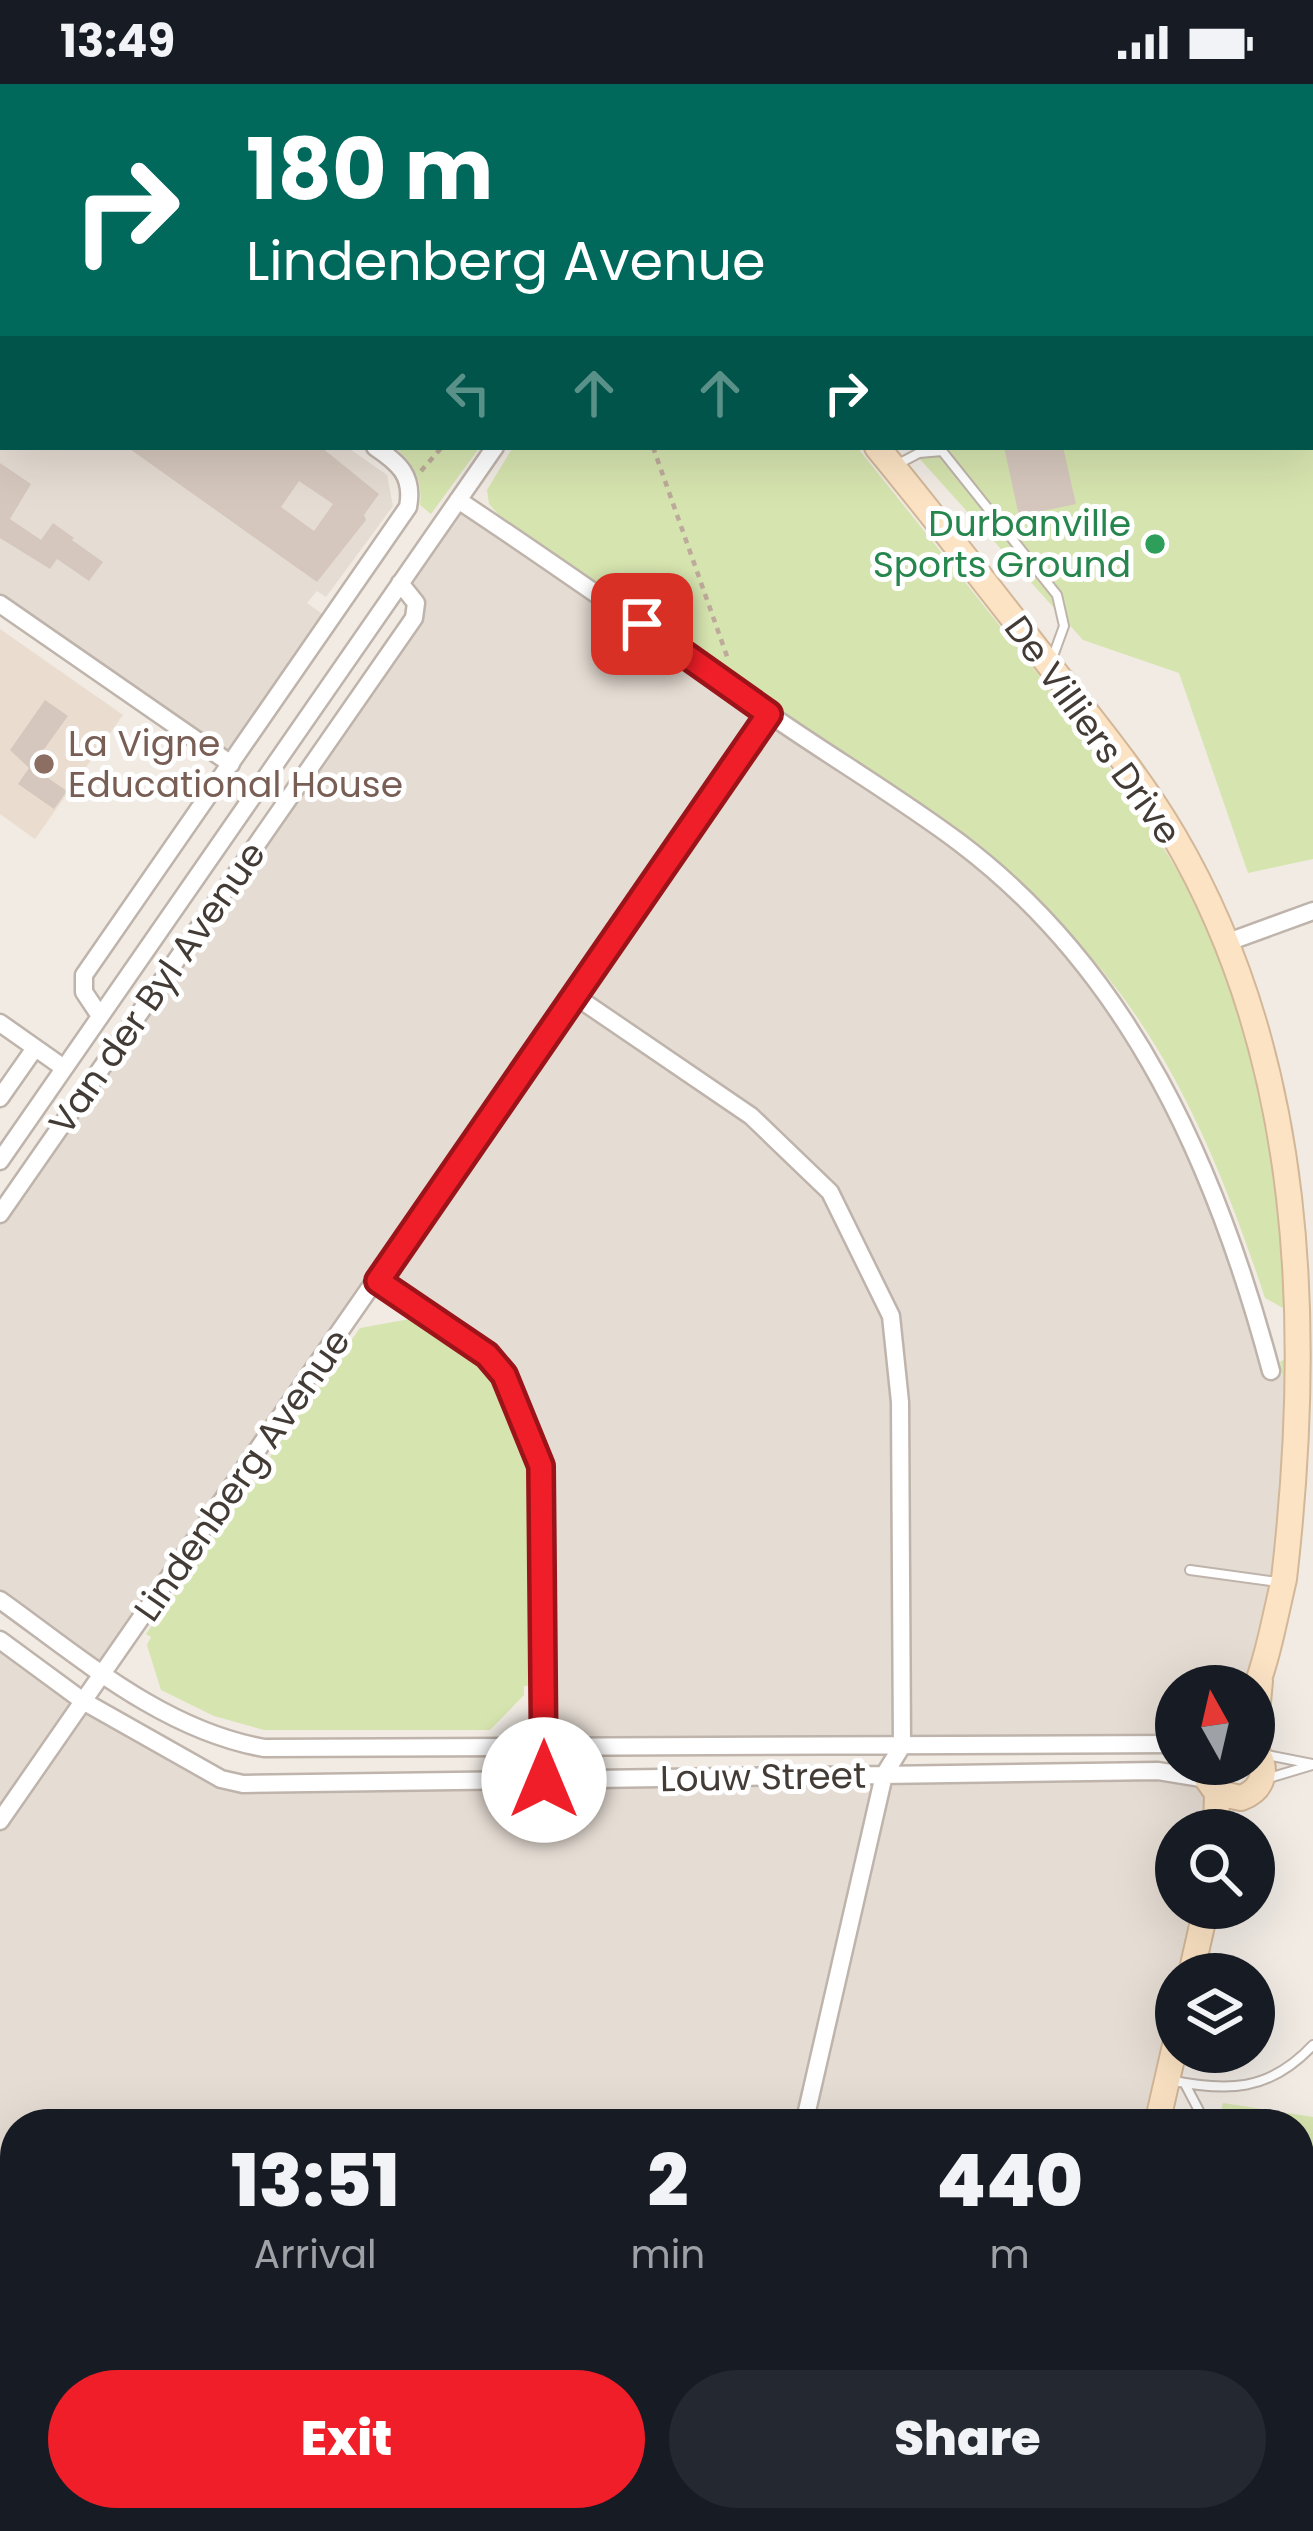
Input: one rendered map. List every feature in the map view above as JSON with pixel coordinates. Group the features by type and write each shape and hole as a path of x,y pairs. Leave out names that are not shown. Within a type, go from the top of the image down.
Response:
{"street":[{"path":"379,450 397,462 410,484"},
{"name":"Van der Byl Avenue","path":"0,1160 493,450"},
{"name":"De Villiers Drive","path":"885,457 1150,798 1228,942 1277,1085 1308,1257 1310,1410 1302,1484 1262,1665"},
{"name":"Van der Byl Avenue","path":"100,1016 84,992 84,975 404,514 410,484"},
{"path":"458,500 962,844 1040,914 1099,983 1150,1059 1206,1170 1240,1261 1271,1371"},
{"name":"Van der Byl Avenue","path":"0,1214 414,618 416,603 400,583"},
{"path":"0,604 231,764"},
{"name":"Lindenberg Avenue","path":"0,1821 769,714"},
{"path":"1228,942 1313,910"},
{"path":"575,996 751,1116 830,1192 891,1316 900,1402 902,1746 884,1775 807,2109"},
{"path":"0,1023 64,1068"},
{"path":"0,1098 35,1048"},
{"path":"378,1281 487,1355 504,1375 541,1466 544,1780"},
{"name":"Louw Street","path":"0,1600 103,1673 199,1731 264,1748 1155,1744"},
{"name":"Louw Street","path":"0,1640 83,1701 235,1783 1155,1772"},
{"path":"1226,1785 1257,1789 1259,1785"},
{"path":"1164,2109 1176,2073"}],"lane":[{"path":"885,457 942,451 963,475 1063,609 1064,626 1049,665"},
{"path":"1190,1570 1283,1583"},
{"path":"1275,1754 1313,1764 1275,1776"},
{"path":"1176,2081 1212,2089 1239,2088 1279,2073 1313,2045"},
{"path":"1176,2081 1196,2109"}],"path":[{"path":"410,484 439,450"},
{"path":"654,450 727,653 733,688"}],"shaded area":[{"path":"0,450 351,450 387,475 393,506 326,597 317,591 307,603 332,621 231,766 0,606"},
{"path":"456,501 986,868 1099,985 1198,1159 1271,1376 1309,1373 1258,1665 1155,1665 1155,1746 543,1750 540,1467 503,1377 377,1282 102,1673 0,1600 0,1212 413,617 399,583"},
{"name":"La Vigne Educational House","path":"0,629 123,715 35,839 0,814"},
{"path":"0,1642 220,1780 1155,1773 1155,1785 1208,1785 1212,1809 1155,1809 1155,1929 1200,1929 1195,1953 1155,1953 1155,2073 1168,2073 1159,2109 0,2109"}],"green space":[{"path":"397,450 478,450 431,514 420,505 416,473"},
{"path":"511,450 859,450 1099,754 1176,868 1209,927 1260,1053 1276,1120 1300,1374 1282,1375 1280,1362 1294,1352 1294,1314 1265,1298 1220,1176 1184,1098 1141,1023 1084,949 1013,880 935,818 498,514 489,504 487,490"},
{"name":"Durbanville Sports Ground","path":"912,450 1313,450 1313,859 1248,873 1179,673 1083,640"},
{"path":"410,1319 492,1375 529,1466 530,1686 524,1686 524,1695 490,1730 264,1730 214,1716 161,1690 147,1645 151,1637 146,1634 360,1328"},
{"path":"1223,2103 1262,2109 1222,2109"}],"building":[{"path":"131,450 325,450 379,494 364,515 366,520 317,582","holes":["299,481 333,504 314,531 281,507"]},
{"path":"1005,450 1064,450 1076,504 1019,516"},
{"path":"0,463 31,484 10,519 41,540 53,523 74,538 103,562 89,581 57,559 50,569 0,538"},
{"path":"45,700 68,716 42,752 59,763 48,778 67,791 54,809 18,784 29,768 10,750"}],"place":[{"name":"Durbanville Sports Ground","path":"1155,544"},
{"name":"La Vigne Educational House","path":"44,764"}],"route":[{"path":"544,1780 541,1466 504,1375 487,1355 378,1281 769,714 642,624"}]}
